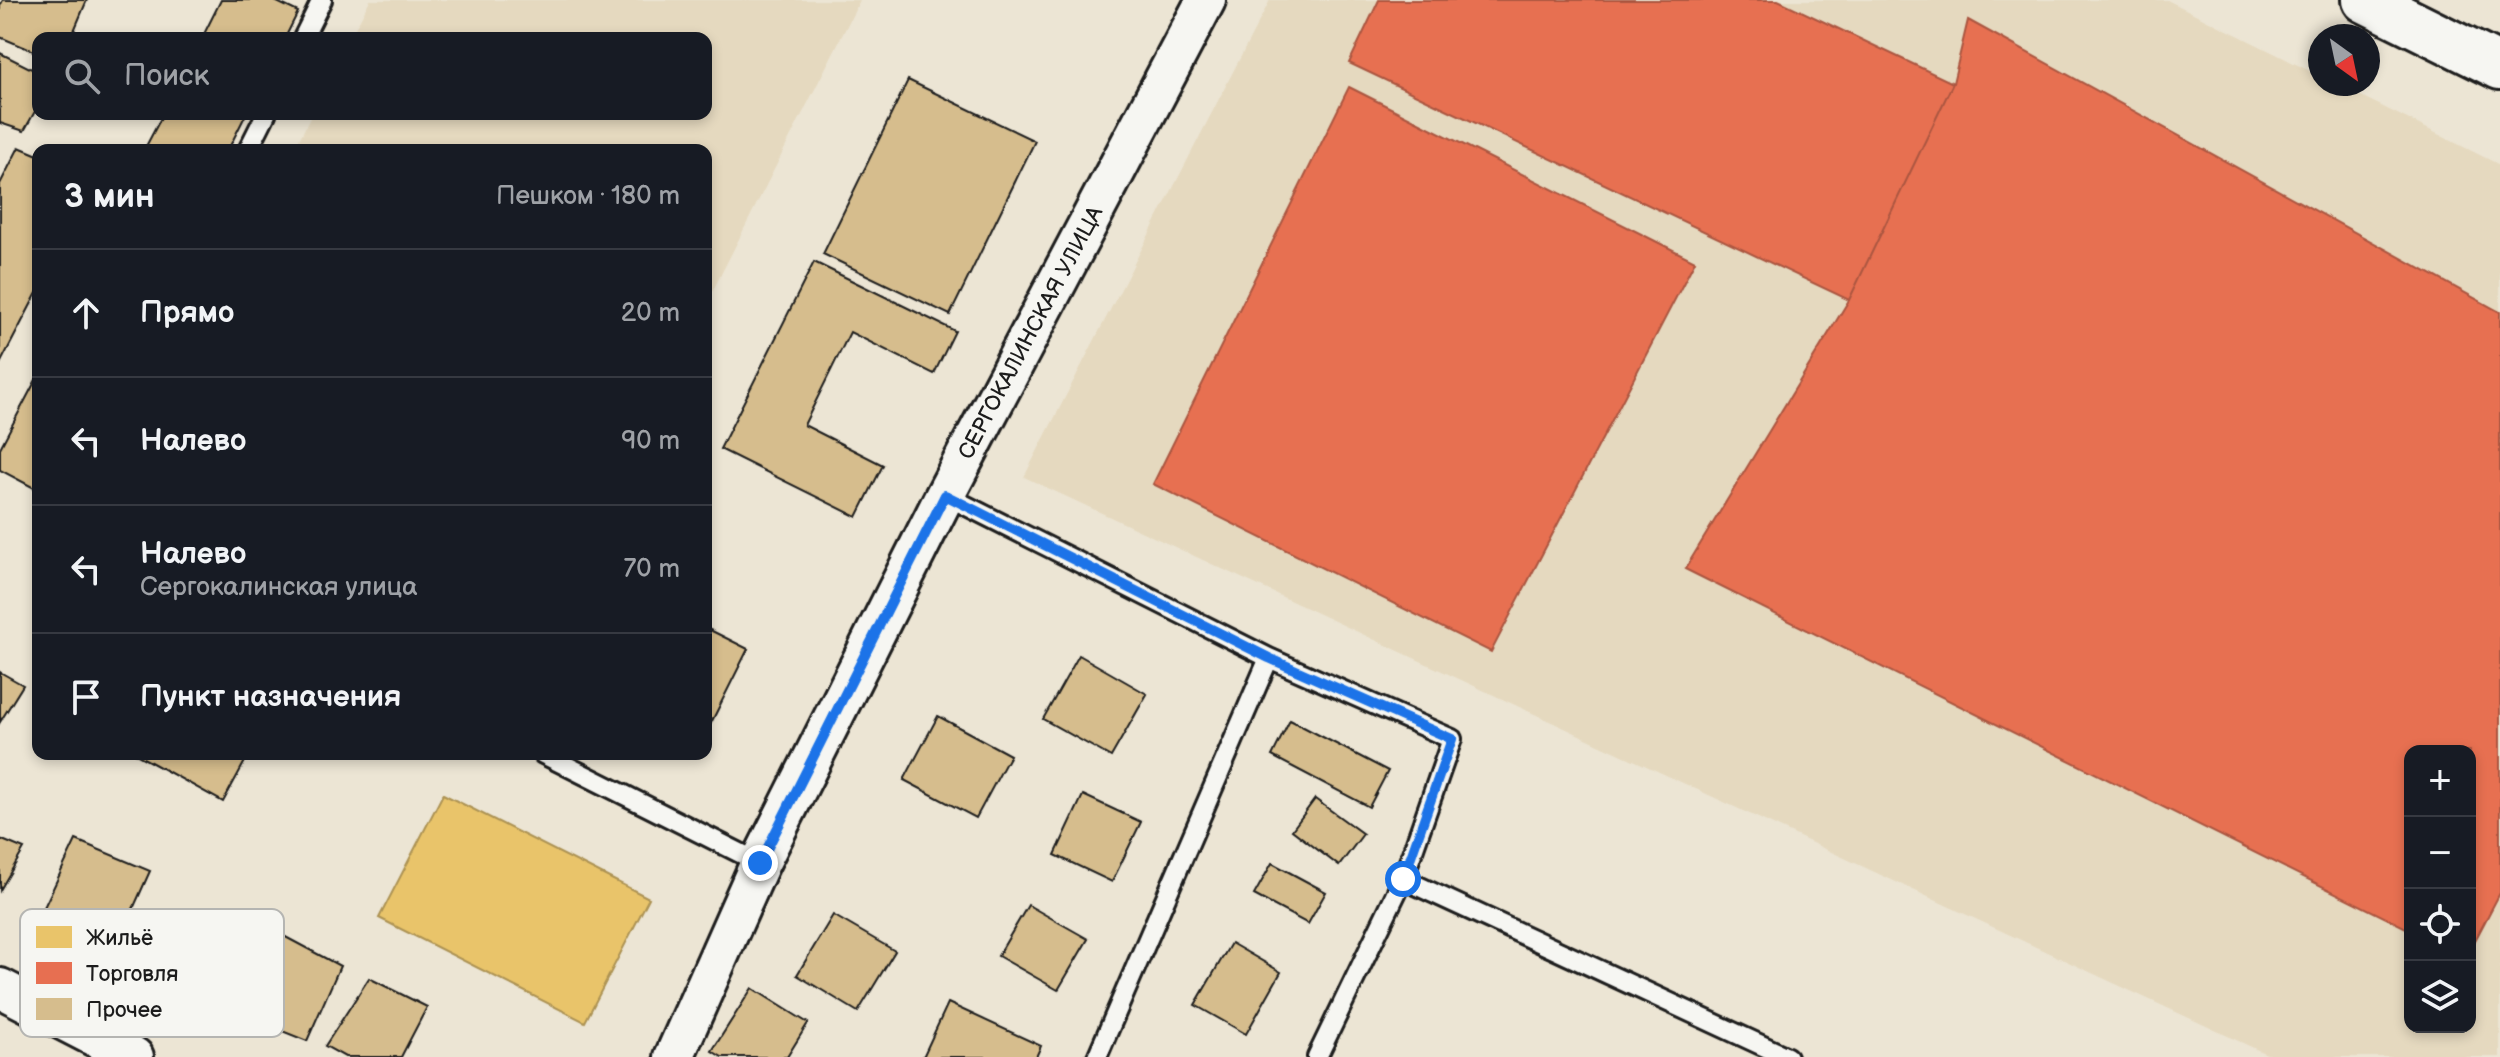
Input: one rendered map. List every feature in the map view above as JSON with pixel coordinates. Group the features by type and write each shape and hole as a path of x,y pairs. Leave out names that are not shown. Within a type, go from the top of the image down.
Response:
{"main road":[{"path":"2365,0 2500,67"}],"street":[{"name":"СЕРГОКАЛИНСКАЯ УЛИЦА","path":"674,1057 760,863 945,495 1206,0"},
{"path":"0,988 20,998"},
{"path":"95,1037 134,1057"}],"lane":[{"path":"306,32 322,0"},
{"path":"251,144 263,120"},
{"path":"945,495 1269,658 1452,739 1403,879 1317,1057"},
{"path":"1097,1057 1269,658"},
{"path":"555,760 760,863"},
{"path":"1403,879 1787,1057"}],"shaded area":[{"path":"370,0 860,0 712,292 712,144 297,144 309,120 712,120 712,32 353,32"},
{"path":"1270,0 2167,0 2308,70 2308,96 2361,96 2500,165 2500,1057 2273,1057 1024,477"}],"building: Жильё":[{"path":"443,794 649,898 585,1022 379,918"}],"building: Торговля":[{"path":"1379,0 1778,0 1953,83 1849,300 1349,63"},
{"path":"1968,20 2500,312 2500,893 2476,939 2476,745 2404,745 2404,927 1685,569 1849,300 1953,83"},
{"path":"1349,87 1695,261 1491,652 1153,484"}],"building: Прочее":[{"path":"3,0 87,0 74,32 32,32 32,50 0,37 0,6"},
{"path":"221,0 273,0 298,12 288,32 205,32"},
{"path":"0,53 32,69 32,117 24,131 0,123"},
{"path":"908,80 1035,141 950,315 823,254"},
{"path":"160,120 243,120 231,144 147,144"},
{"path":"19,147 32,152 32,303 0,364 0,184"},
{"path":"814,262 955,331 934,374 850,332 804,425 883,465 857,517 720,449"},
{"path":"32,387 32,487 0,470 0,448"},
{"path":"712,631 748,649 712,721"},
{"path":"1079,655 1147,694 1111,757 1043,719"},
{"path":"0,672 23,685 0,722"},
{"path":"938,716 1010,755 976,818 904,780"},
{"path":"1290,720 1388,771 1369,807 1272,756"},
{"path":"147,760 246,760 223,802"},
{"path":"1083,795 1141,822 1112,882 1055,855"},
{"path":"1315,799 1363,834 1339,866 1292,830"},
{"path":"0,839 24,849 0,890"},
{"path":"76,840 150,871 133,909 43,909"},
{"path":"1272,863 1326,892 1308,924 1254,895"},
{"path":"1028,905 1088,939 1058,990 998,956"},
{"path":"833,915 895,951 858,1012 797,975"},
{"path":"284,936 340,966 307,1041 284,1032"},
{"path":"1231,943 1281,972 1246,1034 1195,1005"},
{"path":"369,978 427,1007 401,1057 345,1057 325,1046"},
{"path":"752,988 808,1023 787,1057 722,1057 712,1051"},
{"path":"948,1003 1041,1046 1036,1057 923,1057"}],"route":[{"path":"760,863 945,495 1269,658 1452,739 1403,879"}]}
